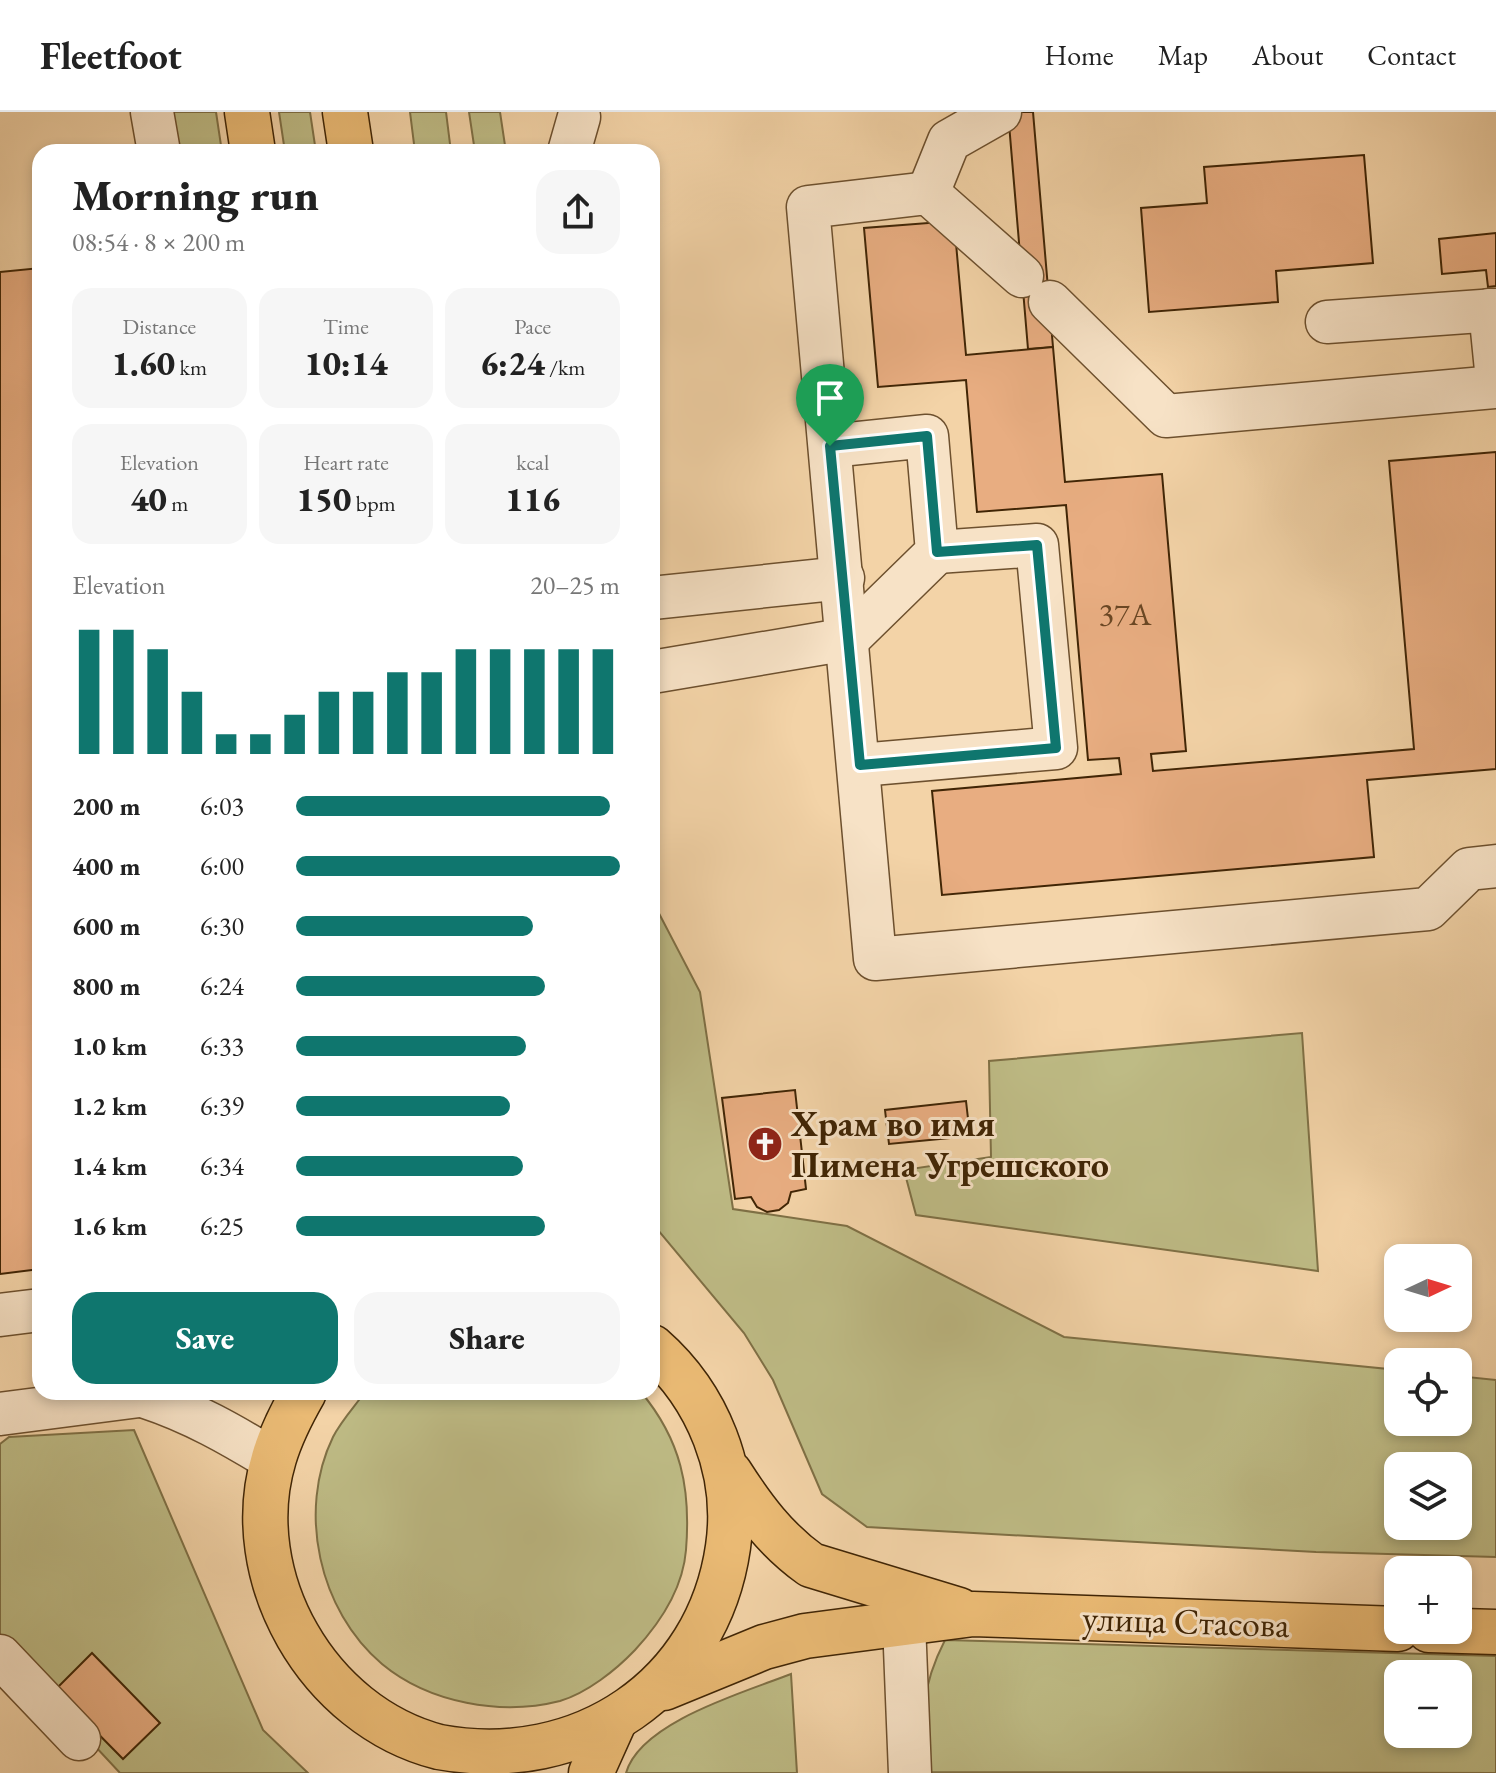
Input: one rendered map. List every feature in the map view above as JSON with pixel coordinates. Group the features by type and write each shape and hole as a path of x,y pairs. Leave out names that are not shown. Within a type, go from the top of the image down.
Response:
{"main road":[{"path":"247,112 252,144"},
{"path":"345,112 350,144"},
{"path":"299,1400 286,1423 273,1460 266,1513 270,1566 286,1617 314,1662 350,1700 447,1760 531,1752 573,1742 613,1724 659,1690 698,1642 723,1584 732,1522 725,1466 705,1412 673,1366 660,1354"},
{"name":"улица Стасова","path":"725,1466 754,1511 793,1552 811,1565 973,1614"},
{"name":"улица Стасова","path":"659,1690 764,1647 805,1636 973,1614 1384,1629"},
{"path":"1472,1631 1496,1632"},
{"path":"591,1773 613,1724"}],"street":[{"path":"152,112 158,144"},
{"path":"928,193 949,141 1000,112"},
{"path":"1496,387 1166,416 1036,289 928,193 808,207 875,959 1428,909 1469,869 1496,866"},
{"path":"1327,322 1493,310 1496,370"},
{"path":"830,446 927,436 937,552"},
{"path":"660,671 848,639 937,552 1037,545 1056,748 860,765"},
{"path":"660,597 843,578"},
{"path":"0,1315 32,1311"},
{"path":"0,1414 111,1400"},
{"path":"168,1400 273,1460"},
{"path":"904,1623 910,1773"},
{"path":"0,1656 79,1739"}],"shaded area":[{"path":"173,112 216,112 221,144 178,144"},
{"path":"279,112 310,112 315,144 284,144"},
{"path":"410,112 446,112 450,144 414,144"},
{"path":"469,112 500,112 505,144 474,144"},
{"path":"660,915 700,992 733,1209 847,1226 1064,1337 1384,1369 1384,1436 1472,1436 1472,1377 1496,1380 1496,1557 1316,1552 867,1527 822,1494 773,1380 744,1333 660,1233"},
{"path":"1302,1033 1318,1271 916,1215 904,1170 991,1157 989,1061"},
{"path":"359,1400 647,1400 666,1428 674,1447 685,1485 687,1506 684,1564 675,1591 661,1617 619,1665 600,1680 560,1701 514,1707 466,1703 443,1697 401,1677 382,1664 360,1642 329,1588 320,1558 316,1527 322,1466 344,1419"},
{"path":"134,1430 263,1730 308,1773 120,1773 0,1644 0,1444 9,1437"},
{"path":"945,1640 1496,1656 1496,1773 926,1772 923,1720 931,1673"},
{"path":"791,1674 797,1773 626,1773 635,1755 672,1724 722,1700"}],"building":[{"path":"1008,112 1033,112 1053,347 1028,349"},
{"path":"1364,155 1373,263 1276,271 1278,302 1149,312 1141,208 1207,203 1204,167"},
{"path":"954,221 966,355 1053,347 1065,482 1162,474 1186,751 1151,754 1153,771 1414,749 1389,461 1496,452 1496,769 1367,780 1374,857 942,895 932,791 1121,774 1119,758 1088,760 1066,505 977,512 966,380 878,387 864,228"},
{"path":"1496,233 1496,286 1488,287 1486,270 1442,274 1439,239"},
{"path":"32,269 32,1270 0,1274 0,272"},
{"name":"Храм во имя Пимена Угрешского","path":"795,1090 806,1189 791,1192 788,1203 779,1210 767,1212 757,1207 751,1197 735,1199 722,1098"},
{"path":"966,1101 970,1136 889,1144 885,1110"},
{"path":"92,1653 160,1723 123,1759 55,1690"}],"place":[{"name":"Храм во имя Пимена Угрешского","path":"765,1144"}],"route":[{"path":"927,436 937,552 1037,545 1056,748 860,765 830,446 927,436"}]}
